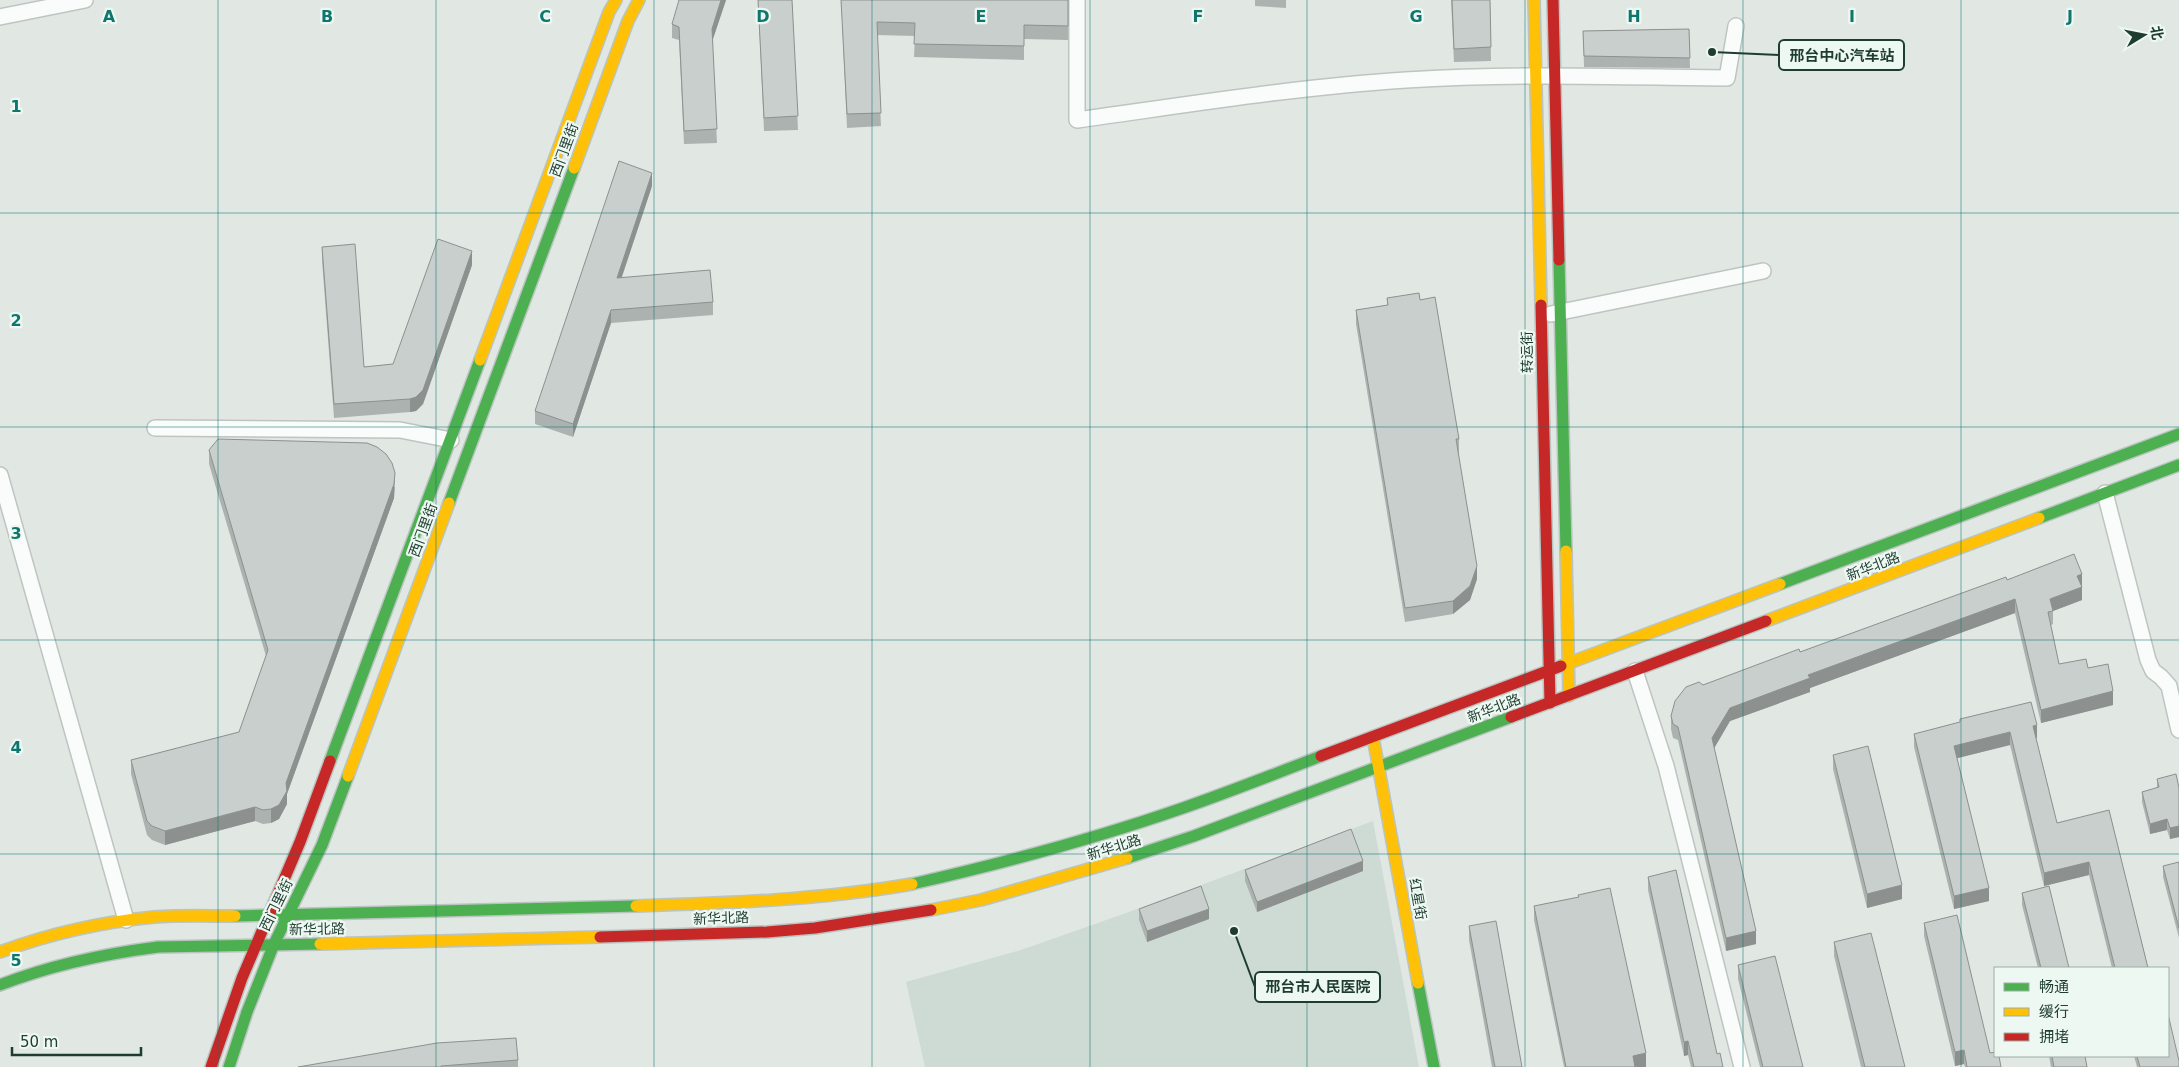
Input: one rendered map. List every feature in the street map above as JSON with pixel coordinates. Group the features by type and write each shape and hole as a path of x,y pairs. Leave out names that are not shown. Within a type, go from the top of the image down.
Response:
{"main road":[{"path":"212,1067 231,1006 300,842 606,21 616,0"},
{"name":"西门里街","path":"229,1067 247,1012 274,944 322,845 628,21 639,0"},
{"name":"转运街","path":"1534,0 1550,703"},
{"path":"1553,0 1569,696"},
{"name":"新华北路","path":"0,952 53,935 126,920 190,915 492,911 766,902 892,887 974,870 1105,834 1184,808 2179,434"},
{"name":"新华北路","path":"0,985 61,964 111,953 166,947 493,941 768,932 887,918 981,900 1104,866 1194,836 2179,465"},
{"name":"红星街","path":"1373,737 1434,1067"}],"street":[{"path":"0,17 85,0"},
{"path":"1078,0 1077,120 1332,86 1407,80 1536,76 1727,78 1736,26"},
{"path":"1541,316 1763,271"},
{"path":"155,428 400,430 450,440"},
{"path":"0,475 126,920"},
{"path":"2105,493 2148,660 2152,671 2161,677 2168,686 2179,730"},
{"path":"1635,671 1666,766 1742,1067"}],"shaded area":[{"path":"1373,821 1419,1067 925,1067 906,982 1021,950"}],"building":[{"path":"679,0 721,0 712,29 717,129 684,131 679,27 672,24"},
{"path":"758,0 792,0 798,116 764,118"},
{"path":"841,0 1068,0 1068,26 1024,25 1024,46 914,44 915,23 877,22 881,113 847,114"},
{"path":"1452,0 1490,0 1491,47 1454,49"},
{"path":"1689,29 1690,58 1584,56 1583,31"},
{"path":"619,161 652,173 617,278 710,270 713,302 611,310 573,424 535,411"},
{"path":"438,239 472,251 423,390 416,397 410,399 334,404 322,247 355,244 364,367 393,364"},
{"path":"1419,293 1420,300 1435,297 1459,439 1456,439 1477,566 1470,586 1453,601 1405,608 1356,310 1388,305 1387,298"},
{"path":"218,439 367,443 377,447 386,454 392,463 395,473 394,484 286,783 287,791 279,805 263,810 255,807 165,831 152,826 147,821 131,760 239,732 268,650 209,450"},
{"path":"2074,554 2082,574 2077,576 2082,587 2050,599 2053,611 2048,612 2059,664 2086,659 2088,668 2108,664 2113,691 2041,710 2015,599 1808,675 1810,678 1730,708 1712,738 1756,931 1726,938 1678,727 1673,724 1671,716 1675,701 1686,687 1699,682 1703,685 1799,649 1800,652 2006,577 2007,580"},
{"path":"2031,702 2037,725 2033,726 2057,823 2109,810 2148,967 2115,967 2089,862 2044,873 2010,732 1954,746 1989,888 1954,896 1914,734 1960,722 1960,719"},
{"path":"1868,746 1902,885 1867,894 1833,755"},
{"path":"2176,774 2179,788 2179,826 2170,828 2167,819 2150,824 2142,792 2159,787 2157,779"},
{"path":"1351,829 1363,861 1257,902 1245,870"},
{"path":"2179,862 2179,928 2163,866"},
{"path":"1676,870 1717,1054 1720,1053 1723,1067 1694,1067 1688,1041 1684,1042 1648,877"},
{"path":"1201,886 1209,909 1147,931 1139,909"},
{"path":"2049,886 2069,967 2041,967 2022,893"},
{"path":"1610,888 1646,1053 1633,1056 1635,1067 1566,1067 1534,906 1579,897 1578,895"},
{"path":"1957,915 1990,1053 1994,1052 1994,1057 1999,1057 2001,1067 1967,1067 1964,1050 1955,1052 1924,923"},
{"path":"1496,921 1522,1067 1495,1067 1469,926"},
{"path":"1871,933 1905,1067 1865,1067 1834,942"},
{"path":"1775,956 1803,1067 1763,1067 1738,965"},
{"path":"2169,1018 2179,1067 2140,1067 2137,1057 2169,1057"},
{"path":"516,1038 518,1060 441,1067 298,1067 437,1043"},
{"path":"2052,1057 2085,1057 2087,1067 2054,1067"}],"traffic: fast":[{"path":"449,503 574,168"},
{"path":"1559,260 1566,551"},
{"path":"330,761 480,360"},
{"path":"1780,584 2179,434"},
{"path":"2039,518 2179,465"},
{"path":"1127,858 1194,836 1511,717"},
{"path":"912,884 981,868 1116,830 1200,802 1321,756"},
{"path":"229,1067 247,1012 274,944 322,845 348,776"},
{"path":"235,916 636,906"},
{"path":"0,985 78,961 158,947 320,944"},
{"path":"1418,983 1434,1067"}],"traffic: slow":[{"path":"480,360 609,12 616,0"},
{"path":"574,168 628,21 639,0"},
{"path":"1534,0 1541,305"},
{"path":"348,776 449,503"},
{"path":"1766,621 2039,518"},
{"path":"1566,551 1569,696"},
{"path":"1561,666 1780,584"},
{"path":"1373,737 1418,983"},
{"path":"931,910 981,900 1127,858"},
{"path":"636,906 809,897 912,884"},
{"path":"0,952 56,934 114,922 164,916 235,916"},
{"path":"320,944 600,937"}],"traffic: jam":[{"path":"1553,0 1559,260"},
{"path":"1541,305 1550,703"},
{"path":"1511,717 1766,621"},
{"path":"1321,756 1561,666"},
{"path":"211,1067 242,978 300,842 330,761"},
{"path":"600,937 767,932 815,928 931,910"}],"place":[{"name":"邢台中心汽车站","path":"1712,52"},
{"name":"邢台市人民医院","path":"1234,931"}]}
